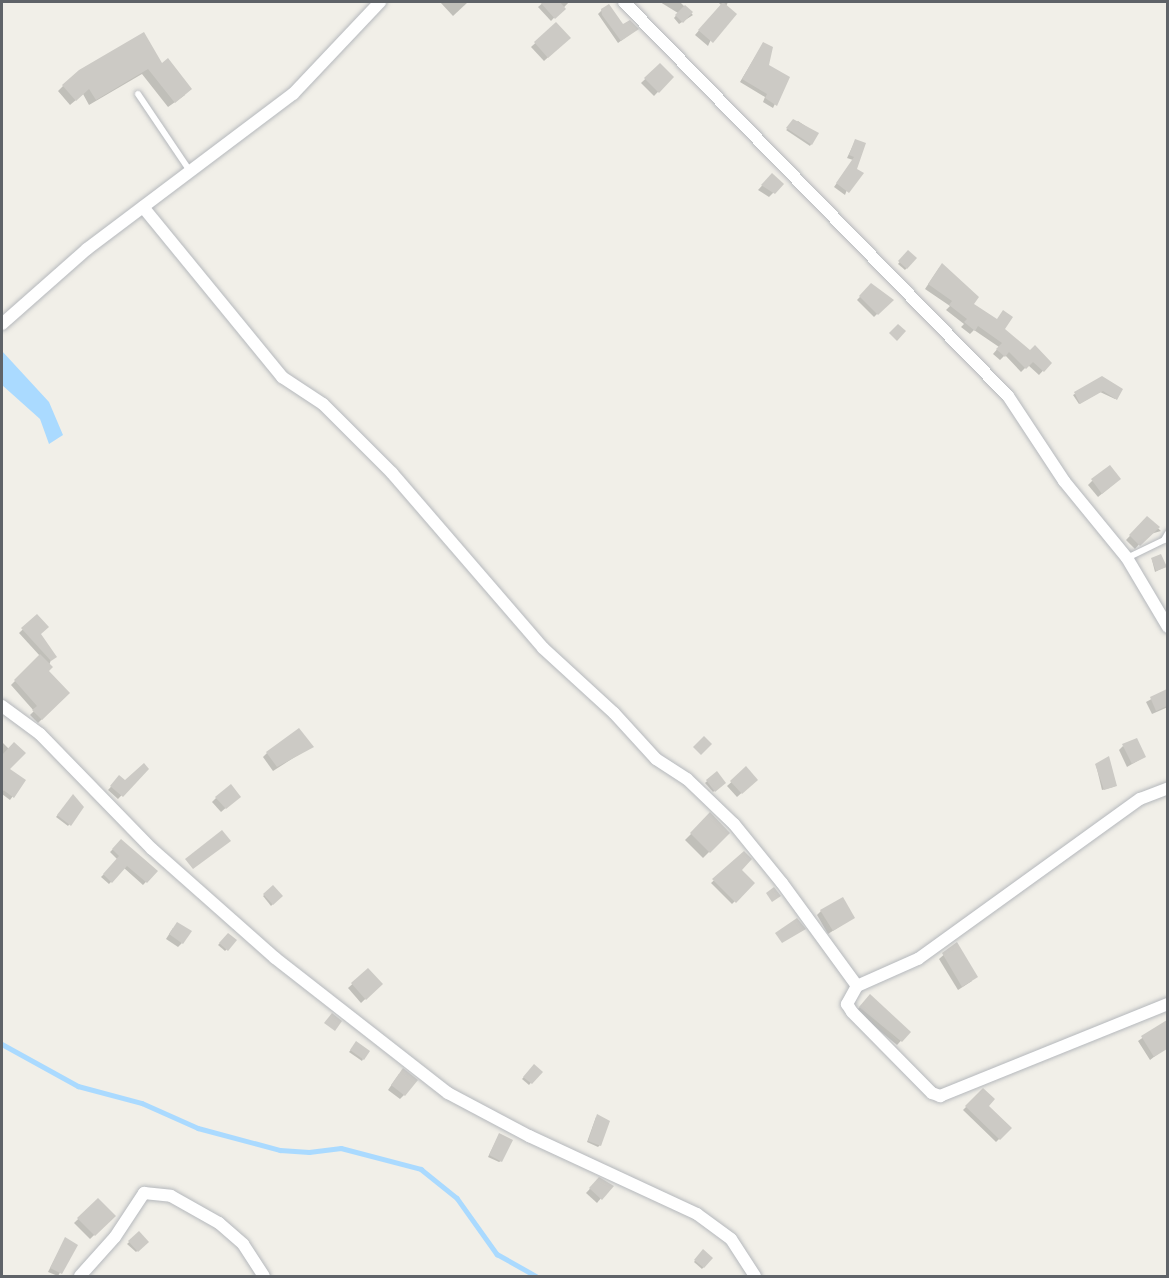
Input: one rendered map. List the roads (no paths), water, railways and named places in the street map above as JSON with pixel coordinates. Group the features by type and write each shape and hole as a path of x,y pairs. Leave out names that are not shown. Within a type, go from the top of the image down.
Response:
{"street":[{"path":"2,324 87,249 293,94 380,2"},
{"path":"624,2 1008,396 1065,481 1127,558 1167,627"},
{"path":"143,207 282,377 323,404 392,473 543,648 614,713 656,759 687,779 734,824 782,883 856,986"},
{"path":"2,706 40,734 152,849 266,950 448,1093 529,1136 698,1214 731,1239 755,1276"},
{"path":"1167,788 1140,799 918,959 856,986 847,1004 852,1012 932,1093 940,1096 1167,1004"},
{"path":"80,1276 115,1237 144,1192 171,1196 219,1223 243,1244 264,1276"}],"lane":[{"path":"138,94 190,171"},
{"path":"1127,558 1164,540 1167,533"}],"water":[{"path":"2,351 49,402 63,435 49,444 40,419 2,385"}],"waterway":[{"path":"2,1044 78,1086 142,1103 198,1128 280,1150 309,1152 341,1148 421,1169 457,1198 497,1254 536,1276"}]}
